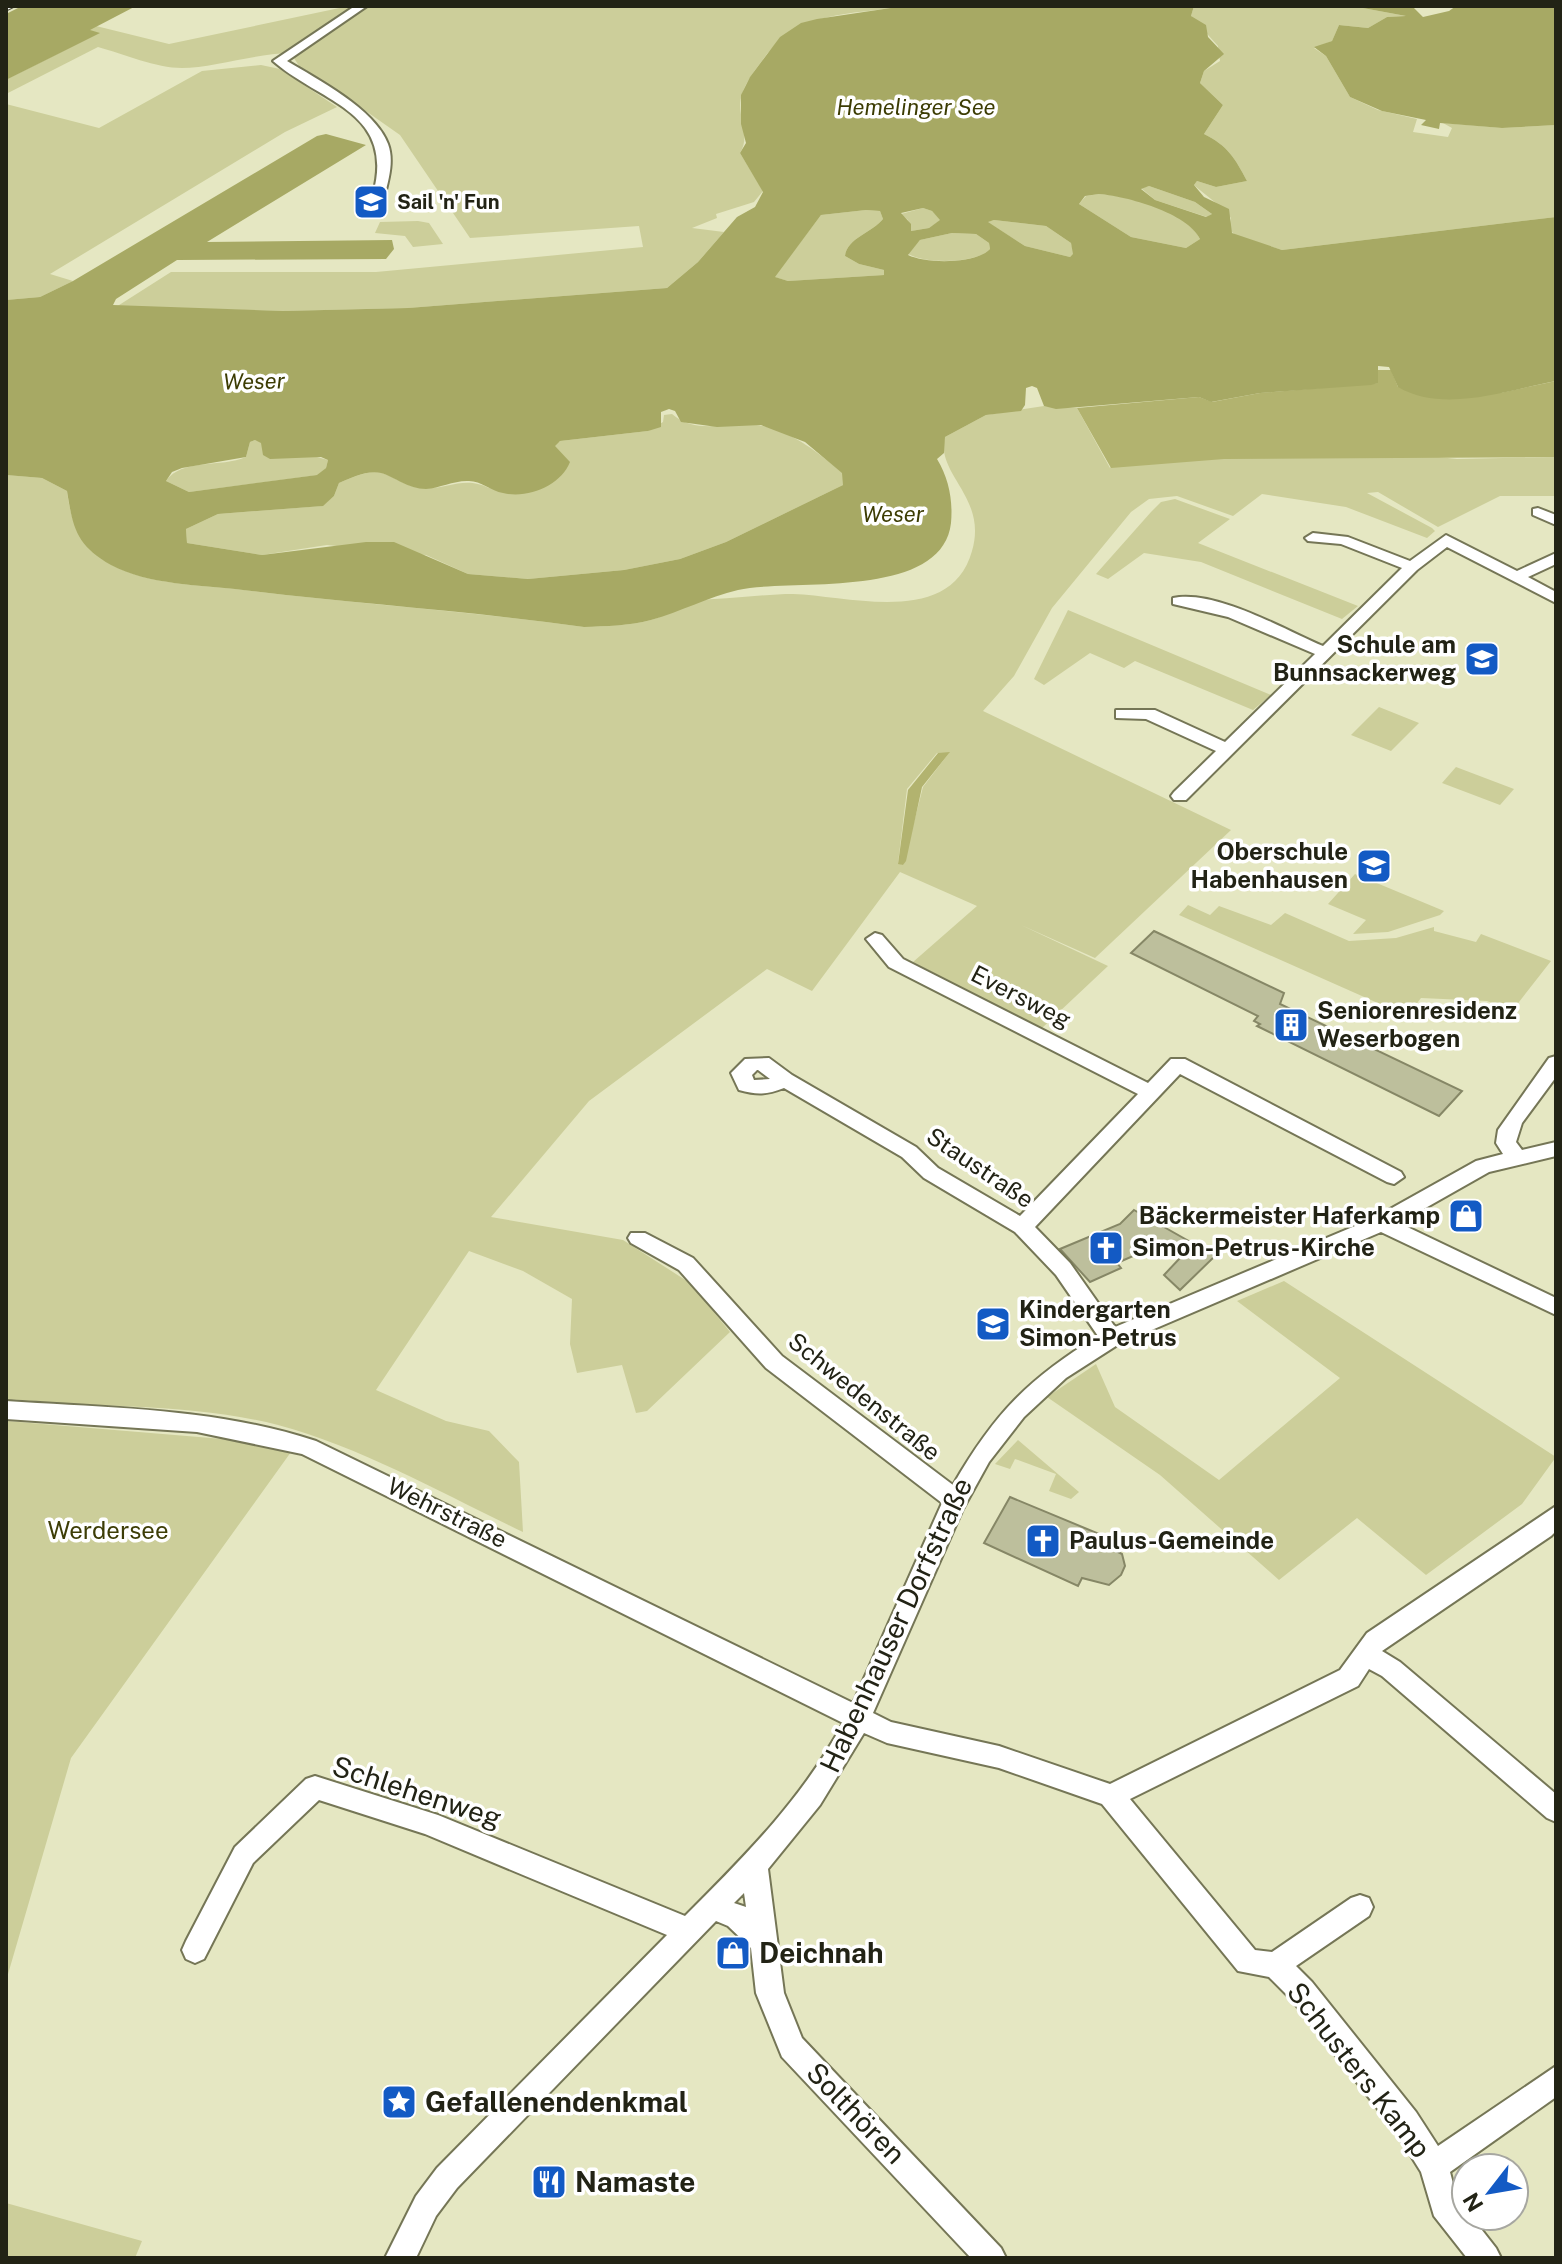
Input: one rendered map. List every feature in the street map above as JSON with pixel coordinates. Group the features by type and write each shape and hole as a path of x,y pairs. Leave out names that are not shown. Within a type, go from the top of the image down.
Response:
{"street":[{"path":"362,6 279,61 338,99 382,140 385,170 379,194"},
{"path":"1538,512 1556,521"},
{"path":"1313,538 1343,540 1412,567"},
{"path":"1180,796 1412,567 1446,540 1556,598"},
{"path":"1517,577 1556,558"},
{"path":"1179,601 1194,601 1325,652"},
{"path":"1122,714 1149,714 1227,749"},
{"name":"Eversweg","path":"875,939 896,963 1150,1092"},
{"path":"1516,1156 1506,1143 1508,1130 1556,1063"},
{"path":"1022,1227 1178,1064 1394,1177"},
{"name":"Staustraße","path":"785,1080 909,1152 931,1173 1022,1227 1063,1269 1111,1338"},
{"name":"Habenhauser Dorfstraße","path":"400,2258 426,2206 447,2178 754,1865 808,1803 859,1717 954,1499 985,1448 1020,1403 1061,1367 1111,1338 1381,1223 1483,1166 1556,1149"},
{"path":"1381,1223 1556,1307"},
{"name":"Schwedenstraße","path":"638,1238 686,1264 774,1362 954,1499"},
{"name":"Wehrstraße","path":"6,1410 199,1425 281,1438 308,1447 887,1732 999,1757 1111,1796"},
{"path":"1111,1796 1349,1678 1368,1656 1376,1640 1543,1529 1556,1517"},
{"path":"1368,1656 1391,1669 1556,1810"},
{"name":"Schlehenweg","path":"195,1950 244,1855 315,1787 429,1823 687,1930"},
{"name":"Schusters Kamp","path":"1111,1796 1248,1962 1275,1965 1302,1991 1387,2098 1434,2166 1444,2206 1486,2258"},
{"name":"Solthören","path":"754,1865 770,1993 792,2047 991,2258"},
{"path":"710,1907 737,1916 766,1945"},
{"name":"Schusters Kamp","path":"1275,1965 1360,1907"},
{"path":"1434,2166 1556,2080"}],"green space":[{"path":"349,6 904,6 827,17 810,23 778,42 764,58 749,80 740,102 744,138 740,153 763,191 754,202 716,214 717,218 692,228 724,232 698,262 667,288 408,308 283,311 116,307 171,272 376,272 643,247 639,226 470,238 400,135 353,102 348,103 336,89 299,66 294,58 299,54 274,54 182,68 151,63 98,47 6,94 6,80 98,33 88,30 96,26 169,44"},
{"path":"1194,6 1352,6 1406,16 1387,17 1368,28 1339,25 1332,41 1314,48 1326,56 1350,97 1378,110 1417,119 1413,132 1448,137 1452,128 1443,123 1502,128 1556,125 1556,217 1282,250 1236,236 1229,229 1231,218 1194,185 1197,181 1216,187 1247,181 1230,153 1204,134 1223,105 1200,83 1204,71 1220,61 1218,46 1191,16"},
{"path":"261,65 280,69 337,107 285,132 50,274 73,281 40,297 6,300 6,104 99,128 202,71"},
{"path":"1149,186 1195,202 1212,214 1207,217 1155,200 1141,188"},
{"path":"1099,194 1156,206 1183,220 1200,239 1186,248 1131,237 1079,204 1086,196"},
{"path":"923,208 932,211 941,220 929,228 911,231 908,220 901,214"},
{"path":"880,211 883,219 850,244 845,256 859,264 884,270 884,275 788,281 774,277 821,215"},
{"path":"994,220 1046,226 1071,243 1074,254 1070,257 1025,246 987,222"},
{"path":"380,222 429,223 443,244 413,247 405,236 375,233"},
{"path":"952,233 976,234 989,243 990,249 974,258 950,261 926,260 908,254 920,240"},
{"path":"1044,406 1077,408 1110,468 1142,426 1457,459 1556,457 1556,496 1500,496 1438,527 1378,492 1367,493 1432,528 1435,531 1427,538 1346,507 1262,494 1233,516 1177,496 1149,499 1131,512 1052,608 1014,676 983,711 1231,830 1095,958 1021,925 1108,966 1041,1029 913,962 977,906 900,872 812,991 767,969 589,1101 491,1217 623,1240 690,1283 730,1332 647,1411 636,1413 622,1365 577,1373 570,1344 572,1299 523,1271 469,1251 376,1390 446,1421 489,1431 519,1462 523,1532 372,1459 278,1425 179,1410 6,1402 6,475 42,478 67,491 71,514 85,543 112,565 142,577 584,627 609,626 651,620 706,600 793,594 896,602 921,599 943,590 961,575 972,551 975,532 968,501 947,463 945,437 986,415","holes":["937,753 949,753 923,787 903,865 898,863 907,789"]},
{"path":"672,414 693,425 752,424 785,433 843,473 843,485 726,542 680,559 624,570 528,579 468,574 426,555 327,545 262,555 187,543 186,529 218,514 322,506 334,496 339,483 366,473 382,473 422,488 472,483 489,488 560,441 648,431 663,422 664,415"},
{"path":"255,440 328,460 326,468 318,475 189,492 166,481 173,474 192,466 246,457 250,442"},
{"path":"1175,499 1230,519 1198,543 1358,606 1342,619 1201,562 1144,553 1108,579 1096,574 1161,502"},
{"path":"1068,610 1271,695 1253,710 1135,661 1124,668 1090,653 1044,685 1034,679"},
{"path":"1379,707 1419,723 1391,751 1351,735"},
{"path":"1456,767 1514,789 1500,805 1442,783"},
{"path":"1355,874 1444,911 1388,932 1353,934 1366,920 1328,904"},
{"path":"1188,905 1210,915 1219,906 1271,925 1285,913 1349,941 1396,938 1434,927 1434,931 1476,942 1481,934 1551,961 1512,1011 1487,1001 1421,998 1407,1016 1179,915"},
{"path":"1284,1281 1556,1457 1522,1504 1426,1575 1357,1518 1279,1580 1160,1475 1047,1397 1096,1364 1115,1407 1219,1480 1340,1378 1237,1301"},
{"name":"Werdersee","path":"6,1421 235,1440 291,1452 71,1758 6,1981"},
{"path":"1018,1440 1079,1492 1071,1499 1049,1491 1056,1474 1015,1459 1010,1469 995,1464"},
{"path":"6,2203 142,2241 135,2258 6,2258"}],"shaded area":[{"path":"1378,370 1391,370 1398,387 1500,393 1556,381 1556,457 1224,459 1111,468 1077,408 1199,397 1212,402 1260,393 1378,383"},
{"path":"950,752 922,787 906,861 903,865 898,864 908,790 938,753"}],"water":[{"path":"22,6 136,6 90,30 100,33 6,80 6,14"},
{"path":"904,6 1194,6 1191,16 1206,25 1208,37 1224,54 1204,71 1200,83 1223,105 1204,134 1230,153 1247,181 1216,187 1197,181 1194,185 1204,197 1229,209 1232,233 1282,250 1556,217 1556,381 1476,398 1435,399 1398,387 1389,367 1378,366 1378,383 1371,385 1260,393 1211,402 1199,397 1056,409 1044,406 1037,388 1032,386 1026,388 1025,405 1021,411 986,415 945,437 944,453 937,459 949,490 951,523 941,548 921,565 893,575 861,581 738,590 651,620 609,626 584,627 141,577 99,558 83,543 74,525 67,491 42,478 6,475 6,300 40,297 73,281 317,136 326,134 366,145 207,242 392,240 394,249 386,259 177,260 116,299 113,305 283,311 408,308 667,288 698,262 737,217 755,207 763,192 740,153 746,143 741,124 741,95 750,77 780,37 801,23","holes":["1149,186 1195,202 1212,214 1206,217 1155,200 1141,189","1099,194 1140,202 1183,221 1200,239 1186,248 1131,237 1079,204 1085,196","923,208 932,211 940,220 929,228 911,231 911,224 901,213","880,211 883,219 850,244 845,256 859,264 884,270 884,275 788,281 775,277 821,215","994,220 1046,226 1071,243 1073,254 1070,257 1025,246 988,222","952,233 976,234 989,243 990,249 974,258 950,261 926,260 908,255 920,240","669,409 675,411 681,422 717,427 761,425 805,442 842,473 843,485 726,542 680,559 624,570 528,579 468,574 394,542 366,542 262,555 187,543 186,529 218,514 323,506 334,496 339,483 370,473 381,473 426,489 469,481 503,493 533,492 552,483 566,470 570,462 555,446 560,441 661,427 661,412","255,440 261,443 263,455 270,459 321,457 328,460 326,468 317,475 189,492 166,481 172,472 182,468 246,457 250,442"]},
{"path":"1352,6 1412,6 1423,17 1449,11 1456,6 1556,6 1556,125 1502,128 1440,123 1439,129 1421,125 1426,120 1382,111 1350,97 1326,56 1314,47 1332,41 1339,25 1368,28 1387,17 1406,16"}],"building":[{"name":"Seniorenresidenz Weserbogen","path":"1154,931 1284,993 1280,1004 1462,1091 1439,1116 1257,1026 1260,1024 1254,1021 1258,1016 1131,953"},
{"name":"Simon-Petrus-Kirche","path":"1134,1210 1215,1256 1180,1290 1164,1275 1180,1258 1156,1246 1117,1263 1121,1268 1090,1282 1060,1249 1120,1224"},
{"name":"Paulus-Gemeinde","path":"1010,1497 1104,1536 1100,1543 1122,1554 1125,1566 1121,1575 1109,1585 1082,1578 1078,1586 984,1543"}],"railway":[{"path":"6,9 12,6"}],"place":[{"name":"Sail 'n' Fun","path":"371,202"},
{"name":"Schule am Bunnsackerweg","path":"1482,659"},
{"name":"Oberschule Habenhausen","path":"1374,866"},
{"name":"Seniorenresidenz Weserbogen","path":"1291,1025"},
{"name":"Bäckermeister Haferkamp","path":"1466,1216"},
{"name":"Simon-Petrus-Kirche","path":"1106,1248"},
{"name":"Kindergarten Simon-Petrus","path":"993,1324"},
{"name":"Paulus-Gemeinde","path":"1043,1541"},
{"name":"Deichnah","path":"733,1953"},
{"name":"Gefallenendenkmal","path":"399,2102"},
{"name":"Namaste","path":"549,2182"}],"water label":[{"name":"Hemelinger See","path":"916,107"},
{"name":"Weser","path":"254,381"},
{"name":"Weser","path":"893,514"}]}
